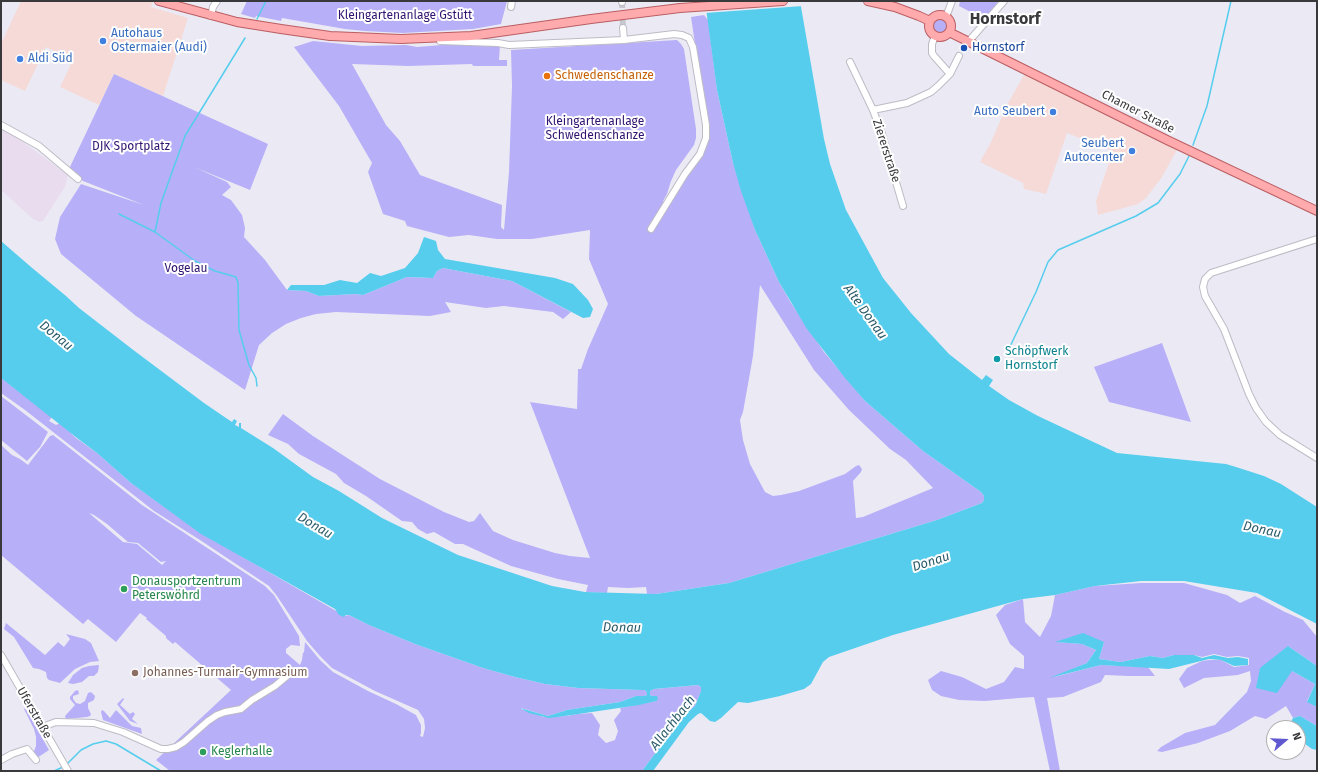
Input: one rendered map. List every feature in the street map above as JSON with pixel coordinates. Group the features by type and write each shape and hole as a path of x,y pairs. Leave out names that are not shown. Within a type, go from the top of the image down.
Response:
{"main road":[{"path":"159,1 211,16 244,23 330,36 401,40 436,39 490,34 680,8 783,1"},
{"path":"868,1 895,7 930,21"},
{"path":"939,15 946,17 951,25 951,33 938,37 932,34 929,28 932,18 939,15"},
{"name":"Chamer Straße","path":"951,33 1317,212"}],"street":[{"path":"211,16 213,7 217,1"},
{"path":"946,17 952,1"},
{"path":"969,41 1004,1"},
{"path":"623,28 624,40"},
{"path":"401,40 413,42 447,41 498,43 509,45 624,40 674,34 689,38 693,47 706,125 706,138 703,150 685,174 651,229"},
{"path":"935,36 932,44 932,53 950,74"},
{"name":"Ziererstraße","path":"903,206 882,134 873,110 900,105 922,96 938,86 950,74 959,56"},
{"path":"850,62 873,110"},
{"path":"1,125 39,146 78,179"},
{"path":"1317,239 1211,273 1205,279 1203,287 1205,296 1224,329 1249,394 1256,408 1266,422 1280,435 1317,458"},
{"name":"Uferstraße","path":"1,655 68,771"},
{"path":"42,727 56,722 94,722 123,732 161,749 168,749 176,747 184,742 217,715 241,708 275,686 293,671"},
{"path":"1,760 26,749 36,760"}],"shaded area":[{"path":"21,1 153,1 151,7 188,18 163,96 114,74 99,105 60,87 72,62 70,59 46,47 25,91 1,80 1,44"},
{"path":"1025,73 1178,148 1162,177 1146,198 1138,204 1098,215 1096,201 1113,151 1067,133 1046,194 1024,189 1023,183 980,162 991,142 1007,105"},
{"path":"1,129 16,137 68,175 65,187 43,221 39,222 33,219 1,190"}],"green space":[{"name":"Kleingartenanlage Gstütt","path":"247,1 507,1 501,24 473,29 403,33 345,29 282,18 281,21 256,16 255,18 241,14"},
{"path":"960,1 999,1 984,19 959,6"},
{"name":"Kleingartenanlage Schwedenschanze","path":"704,15 708,20 717,90 733,163 755,230 779,282 791,303 824,352 865,401 923,451 981,492 984,496 982,503 937,520 729,583 656,594 647,594 646,587 608,587 607,593 586,592 588,585 558,579 511,566 463,544 455,544 434,532 427,534 418,529 412,522 402,521 344,483 336,474 299,454 288,444 268,435 283,414 313,436 380,479 444,512 469,522 474,521 480,513 493,531 513,540 555,553 590,558 530,402 577,409 578,369 581,369 588,349 608,304 589,259 590,230 532,239 497,239 469,235 449,237 407,226 405,221 383,214 368,172 372,163 339,106 294,47 313,41 362,46 406,45 417,47 442,45 500,45 499,60 507,60 507,66 473,66 472,64 408,66 352,64 386,125 400,141 420,175 502,205 501,227 504,230 509,172 512,86 511,50 677,40 684,49 696,129 696,138 694,145 676,170 663,201 670,202 689,170 708,130 691,17","holes":["760,285 814,370 849,410 890,449 906,460 933,488 863,517 856,518 853,481 861,472 862,469 859,465 845,474 799,491 773,496 765,492 750,464 743,440 740,420 743,412 753,356"]},
{"path":"940,18 946,20 948,26 946,32 940,34 934,32 932,26 934,20"},
{"name":"Vogelau","path":"114,74 268,144 250,190 194,167 227,182 231,187 222,195 231,200 242,215 245,228 244,237 265,260 287,290 306,291 319,296 363,295 407,277 433,278 437,271 443,268 512,281 571,312 563,319 553,312 504,306 486,308 445,302 451,312 430,316 336,312 316,314 286,324 272,333 259,345 245,390 136,316 61,254 55,239 60,217 81,184 144,205 83,181 69,169"},
{"path":"1162,343 1191,422 1109,402 1094,367"},
{"path":"1,378 52,417 49,421 56,425 60,423 131,483 201,533 345,616 349,615 415,644 483,668 515,677 545,684 578,688 645,690 647,693 647,695 644,696 636,696 620,702 567,710 548,716 521,709 544,717 592,713 600,725 598,735 606,743 615,740 618,731 614,720 621,711 620,708 656,701 655,696 650,695 650,691 654,689 698,685 701,687 701,691 695,706 683,716 642,771 170,771 156,760 231,690 175,642 173,644 167,639 166,636 140,613 116,642 88,619 83,624 1,555 1,445 12,455 28,465 50,436 53,435 142,505 265,586 274,595 299,636 300,646 291,645 286,649 286,653 300,665 303,652 304,653 305,642 320,660 333,672 416,715 421,725 420,736 423,737 425,728 424,719 418,710 375,691 332,668 307,641 269,586 154,511 1,393","holes":["89,513 94,515 128,542 138,543 161,562 166,561 162,565 137,544 123,542"]},
{"path":"1,396 48,432 40,447 27,461 1,440"},
{"path":"1141,583 1184,583 1227,595 1240,603 1255,596 1303,620 1317,637 1317,666 1288,646 1292,671 1315,684 1307,701 1317,707 1317,726 1300,716 1293,718 1286,706 1266,719 1255,716 1230,731 1198,743 1162,752 1157,751 1161,747 1185,733 1215,725 1247,692 1251,681 1250,671 1238,675 1204,678 1184,688 1179,679 1187,668 1202,661 1209,660 1221,660 1234,667 1249,665 1249,658 1238,656 1227,657 1214,654 1202,657 1194,655 1174,655 1163,658 1150,656 1121,662 1099,659 1104,642 1057,642 1082,644 1096,650 1087,663 1054,677 1101,665 1148,667 1155,676 1105,675 1101,682 1063,697 1047,698 1060,771 1050,771 1034,697 985,701 959,700 941,696 932,690 928,680 941,671 962,677 986,689 1004,682 1015,667 1024,669 1024,656 1010,644 996,615 1005,605 1023,599 1025,622 1040,637 1051,616 1055,595 1095,586"},
{"path":"6,623 45,655 58,642 64,647 70,639 66,634 85,639 91,643 99,661 90,662 75,669 60,683 49,680 46,672 33,668 14,637 4,629"},
{"path":"99,665 98,672 94,676 89,676 82,682 73,684 68,683 73,675 82,668"},
{"path":"78,690 79,694 73,696 76,703 80,704 85,701 88,693 91,692 95,696 94,700 88,703 88,708 91,714 87,717 66,719 65,716 75,705 70,697 75,691"},
{"path":"123,698 124,699 120,705 130,714 133,712 135,714 132,719 138,724 130,721 117,704"},
{"path":"25,708 49,750 37,758 33,754 36,746 36,737 34,729 24,709"},
{"path":"102,710 110,718 116,710 132,726 141,728 142,734 103,720"}],"water":[{"path":"705,1 800,1 824,139 830,164 846,210 883,278 911,313 949,354 982,380 986,375 993,380 989,386 1009,400 1038,416 1117,453 1226,464 1264,476 1281,484 1317,507 1317,624 1257,593 1184,581 1141,581 1095,586 1055,595 1023,599 893,635 829,657 823,662 811,684 804,689 748,703 738,702 715,722 710,721 701,713 698,714 689,722 653,771 642,771 683,716 695,706 701,691 701,687 698,685 654,689 650,691 650,695 657,696 658,699 656,701 639,705 549,718 529,713 520,708 548,716 567,710 620,702 636,696 647,695 647,693 645,690 578,688 545,684 515,677 483,668 415,644 349,615 344,617 339,615 335,609 201,534 131,483 97,453 1,378 1,241 79,308 204,403 232,422 234,419 237,421 235,425 239,427 239,423 241,423 241,428 273,448 313,477 339,491 382,518 458,555 552,586 585,592 656,594 729,583 937,520 982,503 984,496 981,492 923,451 865,401 845,378 807,329 779,282 755,230 733,163 717,90"},
{"path":"424,237 436,241 438,250 445,259 555,278 573,284 588,300 593,309 590,317 583,318 512,281 443,268 437,271 433,278 407,277 363,295 319,296 306,291 287,290 291,285 324,285 340,280 357,283 370,273 381,276 405,268 418,253"},
{"path":"1083,633 1104,642 1099,659 1121,662 1150,656 1163,658 1174,655 1194,655 1202,658 1214,655 1228,658 1238,657 1248,659 1248,665 1234,666 1221,660 1209,659 1169,669 1101,665 1049,678 1087,663 1096,650 1082,644 1055,642"},
{"path":"1288,646 1317,666 1317,707 1307,702 1315,684 1292,671 1277,693 1256,688 1260,668"},
{"path":"1300,716 1317,726 1317,750 1312,749 1306,745 1306,720 1292,720 1293,718"}],"pier":[{"path":"703,1 802,1 803,6 705,13"}],"waterway":[{"path":"257,19 266,1"},
{"path":"1193,145 1207,106 1231,1"},
{"path":"155,232 161,203 185,136 245,38"},
{"path":"1006,355 1036,292 1048,262 1058,250 1136,216 1158,203 1180,174 1189,156"},
{"path":"119,214 155,232 195,261 215,271 236,277 238,283 239,330 249,365 256,378 257,386"},
{"name":"Allachbach","path":"66,765 81,750 93,744 106,741 116,744 161,771"},
{"name":"Allachbach","path":"54,771 63,767"}],"tunnel":[{"path":"622,2 623,28"}],"place":[{"name":"Autohaus Ostermaier (Audi)","path":"103,41"},
{"name":"Hornstorf","path":"964,48"},
{"name":"Aldi Süd","path":"20,59"},
{"name":"Schwedenschanze","path":"547,76"},
{"name":"Auto Seubert","path":"1053,112"},
{"name":"Seubert Autocenter","path":"1132,151"},
{"name":"Schöpfwerk Hornstorf","path":"997,359"},
{"name":"Donausportzentrum Peterswöhrd","path":"124,589"},
{"name":"Johannes-Turmair-Gymnasium","path":"135,673"},
{"name":"Keglerhalle","path":"203,752"}],"district":[{"name":"Hornstorf","path":"1005,20"}],"park label":[{"name":"DJK Sportplatz","path":"131,147"}],"water label":[{"name":"Alte Donau","path":"865,312"},
{"name":"Donau","path":"56,336"},
{"name":"Donau","path":"315,526"},
{"name":"Donau","path":"1262,530"},
{"name":"Donau","path":"931,562"},
{"name":"Donau","path":"622,628"}]}
